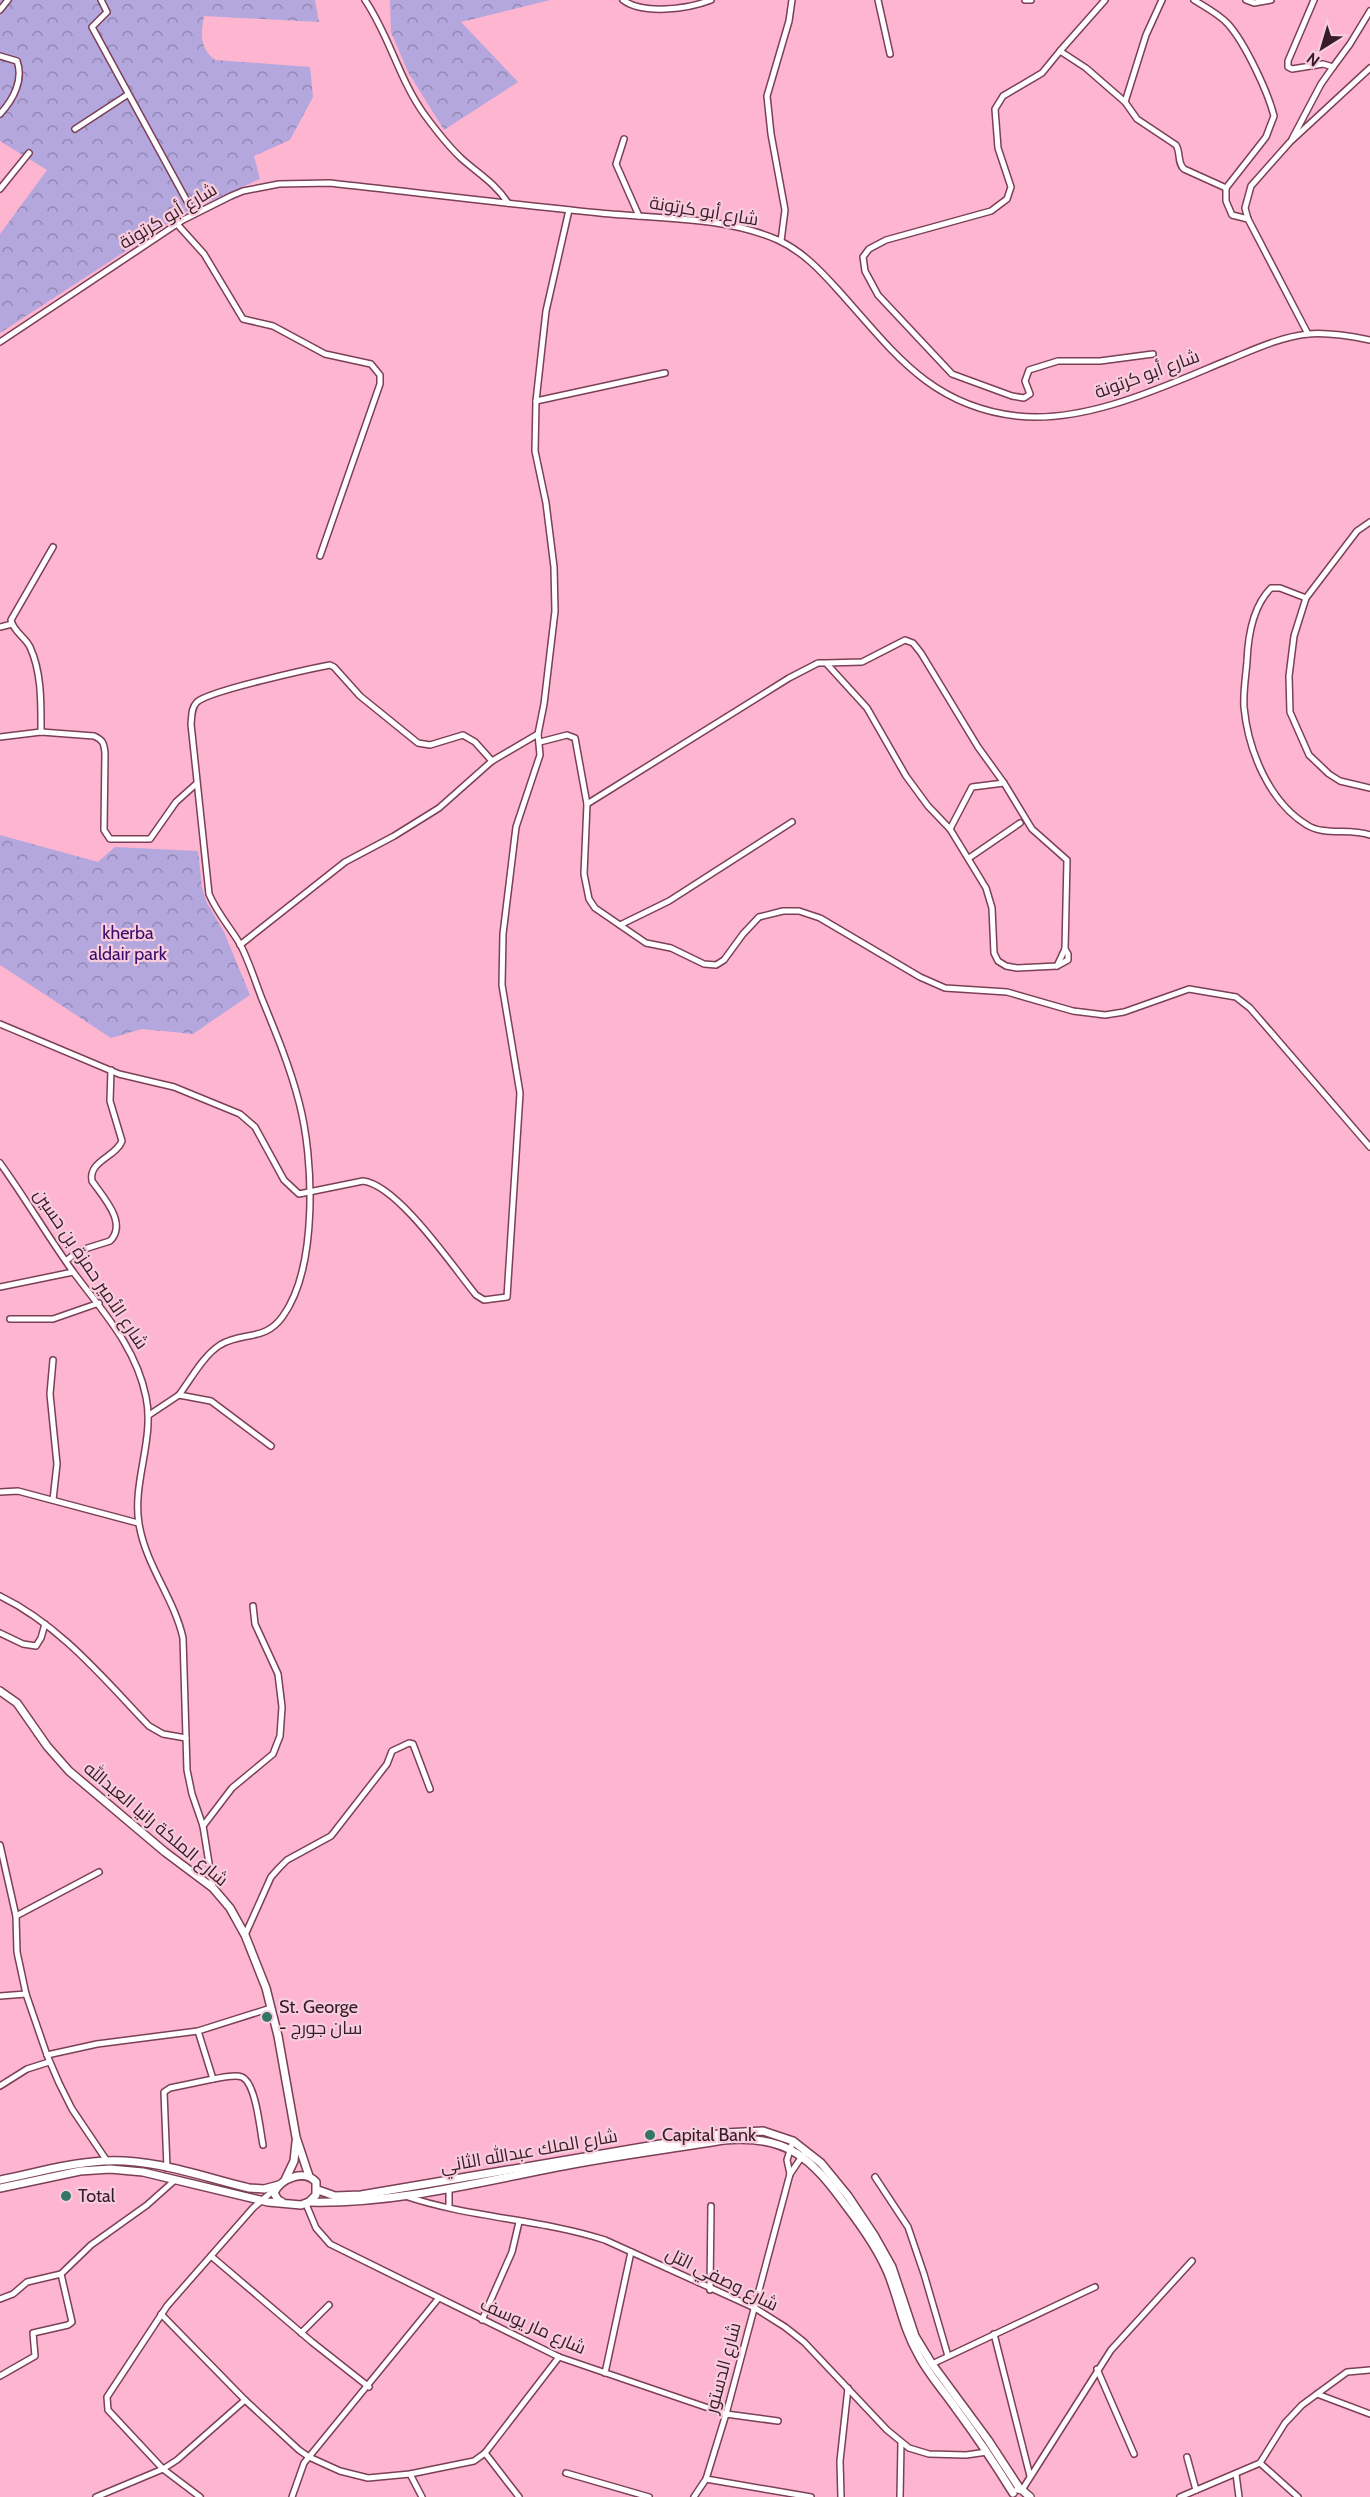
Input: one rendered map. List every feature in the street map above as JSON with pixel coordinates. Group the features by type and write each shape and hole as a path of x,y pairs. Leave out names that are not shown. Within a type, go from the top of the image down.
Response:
{"main road":[{"name":"شارع الملكة رانيا العبدالله","path":"0,1691 17,1703 47,1746 69,1771 165,1852 213,1888 230,1908 245,1935 266,1988 296,2137 309,2176 316,2182 318,2190"},
{"name":"شارع الملك عبدالله الثاني","path":"318,2190 335,2196 361,2195 632,2147 737,2131 763,2131 793,2140 870,2238 887,2271 904,2326 918,2356 987,2452 1021,2494"},
{"name":"شارع الملكة رانيا العبدالله","path":"280,2185 294,2161 296,2137"},
{"name":"شارع الملك عبدالله الثاني","path":"0,2188 80,2171 110,2169 143,2172 261,2201 345,2202 449,2188 561,2166 724,2140 760,2139 804,2153 834,2178 874,2235 892,2267 915,2336 964,2405 1021,2494"},
{"path":"0,2180 71,2165 107,2161 166,2168 249,2188 280,2185 296,2176 309,2176"},
{"path":"280,2185 275,2197 282,2202"},
{"path":"307,2203 318,2190"}],"street":[{"path":"0,10 8,0"},
{"path":"101,0 106,12 92,27 127,95 195,214"},
{"path":"365,0 380,24 411,92 424,114 459,156 498,187 508,203"},
{"path":"623,0 635,8 644,9 691,6 711,0"},
{"path":"781,241 785,210 771,134 767,96 789,21 792,0"},
{"path":"878,0 890,54"},
{"path":"1025,0 1031,0"},
{"path":"1104,0 1042,73 1004,96 995,109 998,148 1011,187 1007,199 992,210 906,233 874,245 863,257 865,271 878,295 952,374 998,393 1029,397 1025,381 1029,370 1050,362 1100,361 1154,354"},
{"path":"1125,102 1146,35 1162,0"},
{"path":"1194,0 1220,17 1230,27 1266,92 1275,116 1266,137 1226,188 1226,201 1232,215 1248,219"},
{"path":"1246,0 1257,3 1270,0"},
{"path":"1314,0 1294,45 1288,67 1292,69 1323,64 1333,67"},
{"path":"1290,142 1321,84 1370,11"},
{"path":"1060,51 1086,68 1125,102 1142,123 1176,145 1180,165 1184,169 1226,188"},
{"path":"0,56 17,61 19,69 15,95 0,114"},
{"path":"1308,334 1248,219 1245,208 1251,186 1290,142 1370,68"},
{"path":"75,129 127,95"},
{"path":"624,139 616,164 639,216"},
{"path":"0,189 29,153"},
{"name":"شارع أبو كرتونة","path":"0,342 195,214 243,191 300,182 330,183 719,225 781,241 820,270 903,364 924,381 964,402 1018,417 1078,414 1128,399 1280,340 1308,334 1370,340"},
{"path":"0,1024 128,1077 174,1087 240,1114 255,1127 289,1186 299,1194 308,1194 355,1182 372,1182 389,1193 409,1213 476,1295 484,1300 507,1297 520,1093 502,985 503,934 514,838 523,803 540,756 538,734 544,704 555,597 546,503 535,451 536,401 546,311 569,210"},
{"path":"177,224 204,254 243,318 273,326 325,354 371,364 380,375 377,394 320,556"},
{"path":"536,401 665,373"},
{"path":"1370,522 1357,531 1306,598 1294,636 1289,676 1290,712 1309,755 1340,781 1370,788"},
{"path":"12,624 15,610 53,547"},
{"path":"1306,598 1280,588 1271,588 1260,602 1248,638 1244,706 1253,746 1271,788 1280,803 1291,813 1316,829 1352,831 1370,835"},
{"path":"0,627 12,624"},
{"path":"12,624 25,638 32,653 41,696 41,732"},
{"path":"587,804 789,678 818,663 826,663 857,663 892,645 905,640 910,641 921,653 978,747 1004,783 1032,829 1067,861 1065,949 1057,966 1017,968 1006,966 998,961 994,953 994,927 989,896 969,858 950,830 928,806 906,776 867,708 826,663"},
{"path":"148,1415 179,1395 216,1347 233,1339 267,1332 285,1314 306,1258 310,1228 307,1155 300,1104 289,1068 240,945 219,915 209,894 191,724 192,711 196,703 203,698 227,690 330,665 360,696 418,743 430,746 464,735 475,742 492,761"},
{"path":"0,737 41,732 94,736 104,744 104,830 110,839 150,839 170,810 196,784"},
{"path":"240,945 345,862 394,836 439,808 492,761 538,734"},
{"path":"540,742 567,735 575,738 587,804 585,886 595,908 646,943 671,948 704,964 716,965 724,960 756,919 783,911 799,911 820,918 920,977 945,988 1007,992 1073,1011 1105,1015 1124,1012 1189,989 1236,997 1250,1008 1370,1147"},
{"path":"950,830 972,787 1004,783"},
{"path":"620,925 669,901 792,822"},
{"path":"969,858 1020,823"},
{"path":"66,1261 78,1251 110,1240 117,1228 116,1217 91,1175 95,1167 117,1150 122,1141 110,1101 111,1070"},
{"name":"شارع الأمير حمزة بن حسين","path":"0,1163 131,1352 146,1398 148,1415 139,1482 138,1523 156,1576 173,1605 183,1638 187,1770 203,1826 213,1888"},
{"path":"0,1287 74,1272"},
{"path":"10,1319 53,1318 99,1304"},
{"path":"53,1360 50,1394 57,1464 54,1500"},
{"path":"179,1395 211,1401 271,1446"},
{"path":"0,1492 18,1491 138,1523"},
{"path":"0,1596 45,1624 67,1642 149,1726 163,1734 186,1738"},
{"path":"203,1826 232,1788 273,1754 280,1736 282,1707 279,1674 255,1624 253,1606"},
{"path":"0,1633 29,1646 36,1646 45,1624"},
{"path":"245,1935 267,1885 279,1868 287,1860 328,1839 335,1832 387,1764 395,1749 409,1743 413,1744 430,1789"},
{"path":"0,1845 16,1916 17,1952 26,1994 48,2059 72,2109 107,2161"},
{"path":"16,1916 99,1872"},
{"path":"0,1996 26,1994"},
{"path":"0,2086 48,2059 97,2044 198,2031 271,2008"},
{"path":"198,2031 213,2079"},
{"path":"166,2168 164,2092 170,2088 238,2076 248,2083 255,2100 263,2145"},
{"name":"شارع الدستور","path":"790,2174 787,2160 793,2140"},
{"name":"شارع الدستور","path":"694,2497 706,2479 726,2414 790,2174 804,2153"},
{"path":"875,2176 908,2227 948,2356"},
{"path":"0,2299 13,2294 27,2282 61,2274 91,2245 147,2205 175,2180"},
{"path":"200,2497 163,2469 106,2407 108,2393 161,2314 261,2201 280,2185"},
{"path":"449,2188 449,2207"},
{"name":"شارع وصفي التل","path":"402,2195 519,2222 583,2233 631,2252 710,2290 755,2308 804,2342 901,2443 916,2451 929,2454 966,2455 987,2452"},
{"name":"شارع مار يوسف","path":"307,2203 316,2228 330,2244 559,2357 726,2414 778,2421"},
{"path":"710,2290 711,2206"},
{"path":"482,2320 512,2252 519,2222"},
{"path":"605,2373 631,2252"},
{"path":"211,2256 301,2333 369,2387"},
{"path":"1021,2494 1097,2369 1111,2350 1192,2261"},
{"path":"0,2376 35,2356 33,2333 68,2325 72,2322 61,2274"},
{"path":"933,2364 1095,2287"},
{"path":"292,2497 309,2457 369,2387 438,2299"},
{"path":"301,2333 329,2304"},
{"path":"161,2314 245,2400 309,2457 353,2476 380,2479 465,2463 486,2453 559,2357"},
{"path":"994,2334 1030,2476"},
{"path":"1097,2369 1134,2454"},
{"path":"1180,2497 1260,2463 1292,2414 1347,2372 1370,2370"},
{"path":"841,2497 840,2461 848,2388"},
{"path":"1317,2394 1370,2414"},
{"path":"96,2497 163,2469 196,2445 245,2400"},
{"path":"900,2497 901,2443"},
{"path":"486,2453 519,2497"},
{"path":"1187,2457 1196,2490"},
{"path":"1260,2463 1298,2497"},
{"path":"566,2473 649,2497"},
{"path":"410,2474 422,2497"},
{"path":"1236,2474 1239,2497"},
{"path":"706,2479 811,2497"}],"green space":[{"path":"0,0 315,0 319,22 204,16 202,40 206,50 215,60 310,67 313,97 290,140 254,156 260,179 184,213 0,333 0,234 47,170 0,141"},
{"path":"390,0 550,0 461,22 518,82 444,130 408,72 391,32"},
{"name":"kherba aldair park","path":"0,835 98,862 115,847 198,851 202,888 207,903 224,932 250,995 193,1034 142,1029 111,1038 0,965"}],"place":[{"name":"St. George - سان جورج","path":"267,2017"},
{"name":"Capital Bank","path":"650,2135"},
{"name":"Total","path":"66,2196"}]}
